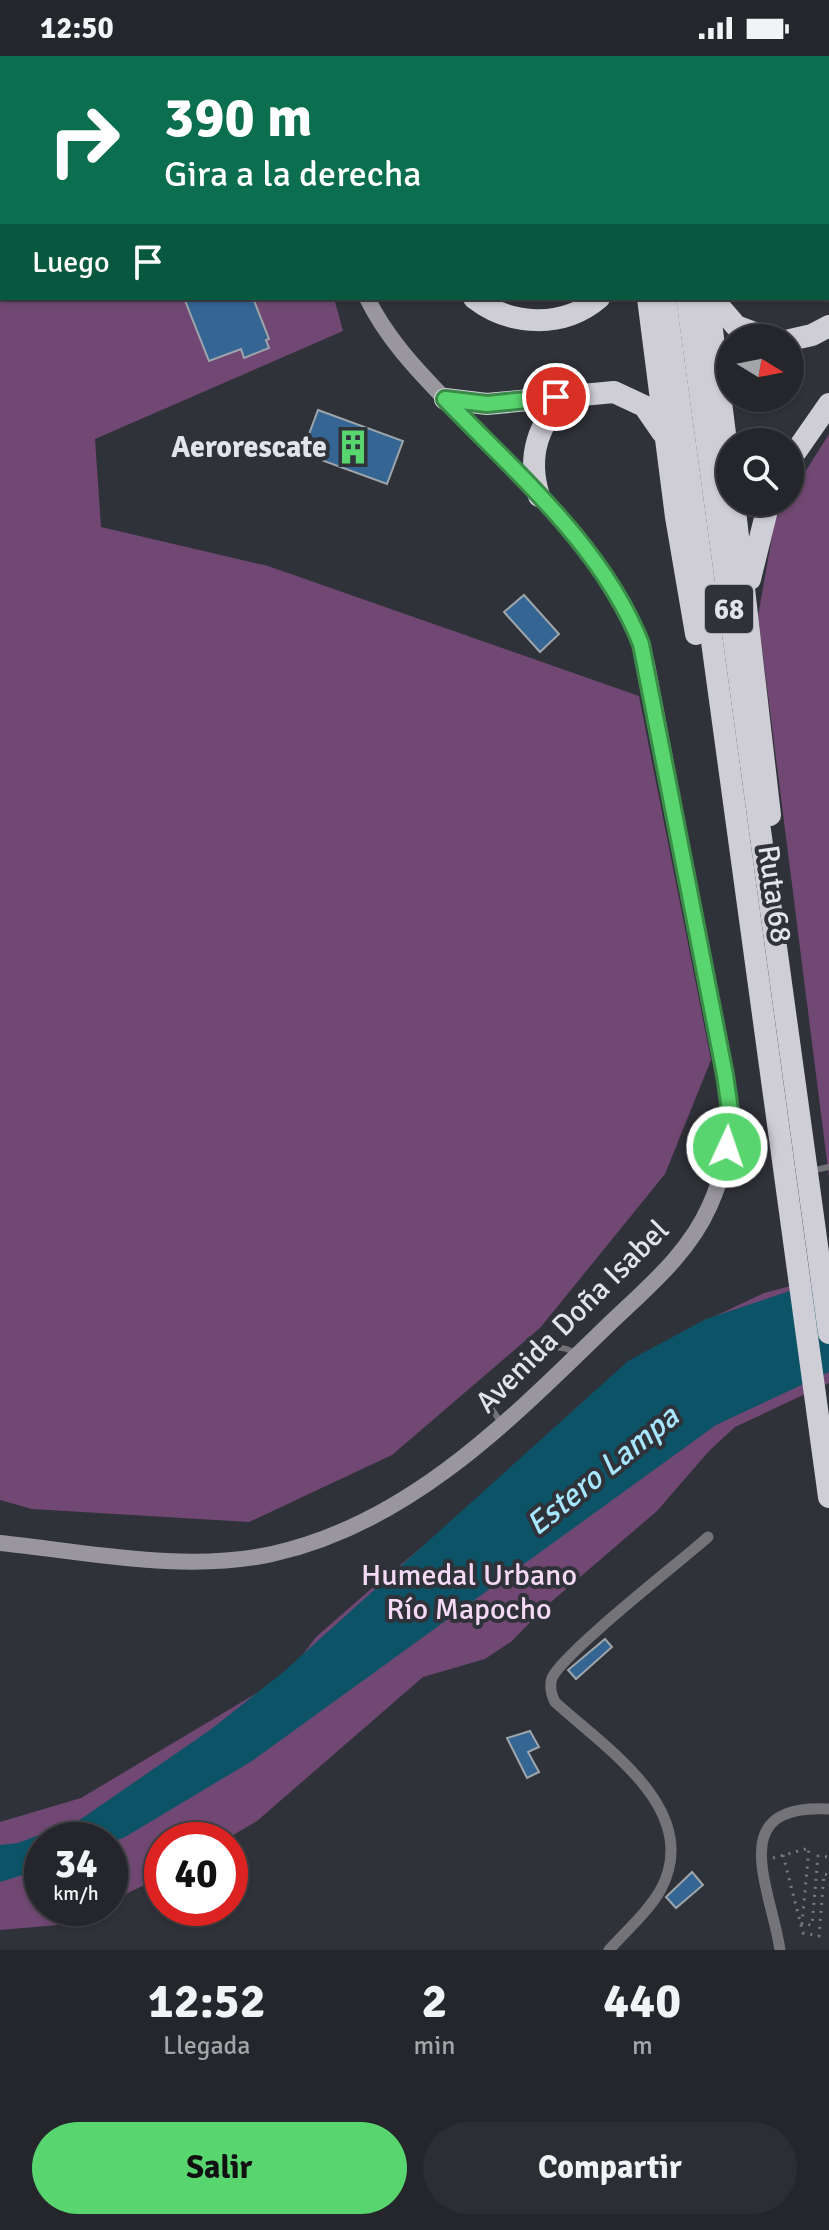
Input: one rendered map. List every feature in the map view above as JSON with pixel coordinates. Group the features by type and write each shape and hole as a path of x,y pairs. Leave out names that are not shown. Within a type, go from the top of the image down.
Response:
{"highway":[{"path":"477,300 497,313 531,320 569,315 595,300"},
{"path":"648,300 693,622 727,767"},
{"name":"Ruta 68","path":"665,300 727,767 810,1272 829,1333"},
{"name":"Ruta 68","path":"687,300 806,1172 820,1425 829,1497"},
{"path":"710,300 725,428"},
{"path":"712,300 734,324"},
{"path":"804,337 829,326"},
{"path":"445,399 487,404 605,392 630,398 649,412 666,438"},
{"path":"539,496 533,473 538,437 550,414 569,395"},
{"path":"804,440 829,404"},
{"path":"736,516 768,781 770,919"},
{"path":"747,604 753,558 765,516"}],"street":[{"name":"Avenida Doña Isabel","path":"0,1543 175,1560 229,1560 272,1554 313,1542 366,1519 452,1467 504,1426 675,1260 700,1226 723,1167 730,1110 641,644 613,588 539,496 397,346 368,300"},
{"path":"609,1950 662,1887 670,1860 665,1821 649,1789 555,1702 551,1684 555,1673 579,1649 708,1537"},
{"path":"780,1950 760,1861 763,1836 775,1820 787,1813 829,1809"}],"lane":[{"path":"806,1172 829,1167"},
{"path":"504,1426 489,1405 494,1390 513,1368 548,1348 567,1348 577,1354"}],"path":[{"path":"760,1861 809,1848 802,1924 812,1925 818,1856 829,1857"},
{"path":"783,1855 803,1933 819,1936 824,1874 829,1875"}],"green space":[{"path":"0,300 335,300 343,331 95,439 101,527 268,566 639,696 711,1060 665,1174 540,1328 392,1455 249,1522 32,1509 0,1500"},
{"path":"829,434 829,1177 758,616 775,520 778,516 804,516 804,474"},
{"name":"Humedal Urbano Río Mapocho","path":"829,1276 829,1383 735,1427 709,1451 657,1511 544,1608 512,1641 485,1659 423,1677 257,1821 248,1826 248,1822 144,1822 144,1885 128,1893 128,1822 24,1822 24,1926 46,1926 0,1930 0,1822 81,1798 290,1672 316,1637 371,1589 688,1329 764,1293"}],"water":[{"name":"Estero Lampa","path":"829,1278 829,1372 716,1425 252,1761 150,1822 144,1822 144,1826 128,1835 128,1822 73,1822 210,1730 281,1674 628,1361 706,1319"},
{"path":"24,1841 24,1875 0,1882 0,1845"}],"building":[{"path":"185,300 254,300 269,339 266,340 269,348 244,358 241,349 209,361"},
{"name":"Aerorescate","path":"318,410 403,441 387,484 302,453"},
{"path":"524,595 559,634 540,652 504,612"},
{"path":"605,1639 612,1647 576,1679 568,1670"},
{"path":"530,1731 539,1747 528,1752 539,1772 527,1778 507,1738"},
{"path":"692,1872 703,1885 676,1908 666,1897"}],"place":[{"name":"Aerorescate","path":"353,447"}],"route":[{"path":"556,397 487,404 445,399 539,496 602,571 624,605 641,644 728,1092 727,1147"}]}
